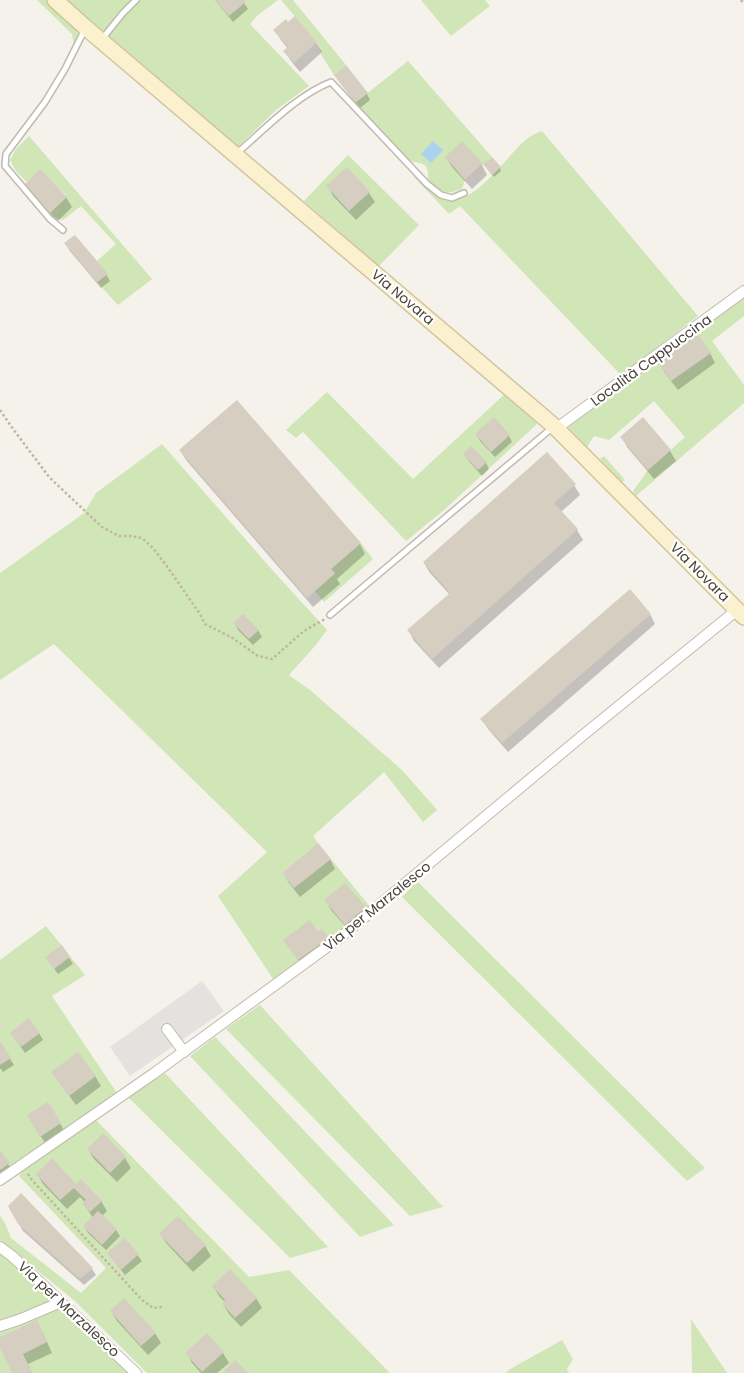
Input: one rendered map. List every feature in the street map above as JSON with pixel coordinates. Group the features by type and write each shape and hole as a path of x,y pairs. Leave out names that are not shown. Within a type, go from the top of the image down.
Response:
{"main road":[{"name":"Via Novara","path":"55,0 556,427 740,614"}],"street":[{"name":"Località Cappuccina","path":"556,427 744,291"},
{"name":"Via per Marzalesco","path":"0,1180 184,1052 342,936 582,736 740,614"},
{"path":"167,1029 184,1052"},
{"name":"Via per Marzalesco","path":"0,1247 12,1256 136,1373"},
{"path":"0,1326 61,1302"}],"lane":[{"path":"101,41 136,0"},
{"path":"63,230 50,219 5,166 6,154 45,102 65,69 86,28"},
{"path":"236,155 304,96 320,86 331,82 427,184 441,195 452,198 464,193"},
{"path":"330,615 556,427"}],"path":[{"path":"741,0 744,4"},
{"path":"0,410 50,477 102,527 118,536 142,538 153,548 206,624 231,637 258,656 272,659 304,631 330,615"},
{"path":"26,1162 27,1172 32,1180 142,1300 153,1308 162,1307"}],"green space":[{"path":"37,0 46,0 75,28 78,34 74,45 72,34"},
{"path":"63,0 278,0 258,15 250,24 309,86 276,110 236,149"},
{"path":"281,0 293,0 346,65 334,75 322,56 317,42"},
{"path":"421,0 485,0 490,6 451,36"},
{"path":"408,61 492,157 465,180 462,189 446,193 439,190 428,179 426,167 409,161 355,103"},
{"path":"542,131 698,316 621,375 460,206 449,214 413,176 435,195 443,199 454,200 466,196 489,178 528,138"},
{"path":"29,136 152,279 118,305 97,282 107,274 97,261 116,244 81,206 63,220 53,216 50,213 67,196 40,170 27,182 16,171 10,160 16,149"},
{"path":"348,155 419,225 379,266 304,201"},
{"path":"744,296 744,316 712,341 744,385 744,403 636,496 633,491 648,470 685,437 654,401 609,440 594,436 587,447 568,427 697,333 700,328"},
{"path":"327,392 413,479 507,392 537,419 536,425 443,511 406,541 303,432 296,438 286,430"},
{"path":"162,444 327,630 289,675 310,690 402,770 437,810 423,822 384,772 313,836 318,843 282,873 294,888 331,859 371,908 275,982 218,896 267,852 54,644 0,680 0,573 84,513 96,493"},
{"path":"604,456 625,480 621,483 600,459"},
{"path":"361,543 373,559 324,602 315,591 335,574 331,569"},
{"path":"417,881 705,1168 687,1181 402,897"},
{"path":"46,926 85,975 52,996 117,1093 0,1173 0,960"},
{"path":"260,1005 443,1207 410,1216 226,1029"},
{"path":"215,1037 394,1225 360,1237 190,1056"},
{"path":"165,1073 328,1247 290,1258 128,1097"},
{"path":"96,1120 249,1277 289,1270 390,1373 147,1373 75,1301 0,1240 0,1216 11,1238 81,1293 106,1268 19,1176 25,1168"},
{"path":"0,1251 131,1373 0,1373"},
{"path":"691,1319 727,1373 692,1373"},
{"path":"562,1340 573,1359 567,1369 569,1373 505,1373 512,1368"}],"shaded area":[{"path":"202,981 224,1011 130,1076 110,1047"}],"water":[{"path":"433,141 443,150 431,163 421,154"}],"building":[{"path":"215,0 244,0 246,2 229,16"},
{"path":"295,16 317,42 294,63 283,51 288,47 273,30 286,19 288,22"},
{"path":"346,65 368,93 355,103 334,75"},
{"path":"462,141 483,164 465,180 445,157"},
{"path":"492,157 501,167 492,175 483,164"},
{"path":"347,167 370,192 349,211 326,186"},
{"path":"40,169 67,197 50,213 23,186"},
{"path":"75,235 108,274 97,282 64,243"},
{"path":"697,333 711,353 671,381 657,362"},
{"path":"237,400 361,543 331,569 335,573 307,598 179,450"},
{"path":"494,417 510,435 491,452 475,434"},
{"path":"643,417 671,450 648,470 620,437"},
{"path":"471,446 487,462 478,470 463,454"},
{"path":"547,452 576,484 554,503 578,529 432,659 407,630 450,593 423,562"},
{"path":"630,589 651,614 502,743 480,719"},
{"path":"243,614 259,630 249,639 233,623"},
{"path":"318,843 331,859 294,888 282,873"},
{"path":"345,883 366,907 345,925 324,900"},
{"path":"310,920 318,932 322,929 329,938 298,960 283,940"},
{"path":"62,945 70,957 54,969 45,957"},
{"path":"29,1018 40,1033 21,1047 10,1033"},
{"path":"0,1041 11,1058 0,1065"},
{"path":"78,1052 96,1076 69,1096 51,1072"},
{"path":"48,1102 61,1123 40,1137 27,1115"},
{"path":"103,1133 126,1157 110,1173 87,1149"},
{"path":"0,1150 10,1163 0,1170"},
{"path":"52,1158 76,1184 81,1179 102,1201 90,1212 82,1203 86,1200 74,1188 60,1200 36,1174"},
{"path":"21,1193 93,1268 80,1279 18,1224 8,1206"},
{"path":"98,1211 117,1229 102,1245 83,1226"},
{"path":"178,1216 206,1245 187,1263 159,1234"},
{"path":"125,1238 139,1254 121,1270 107,1253"},
{"path":"230,1269 257,1298 235,1318 222,1304 225,1300 212,1286"},
{"path":"124,1298 156,1333 141,1346 110,1311"},
{"path":"37,1320 47,1342 23,1354 32,1373 12,1373 0,1347 0,1337"},
{"path":"207,1333 224,1352 202,1372 185,1353"},
{"path":"235,1360 248,1373 226,1373 224,1371"}]}
